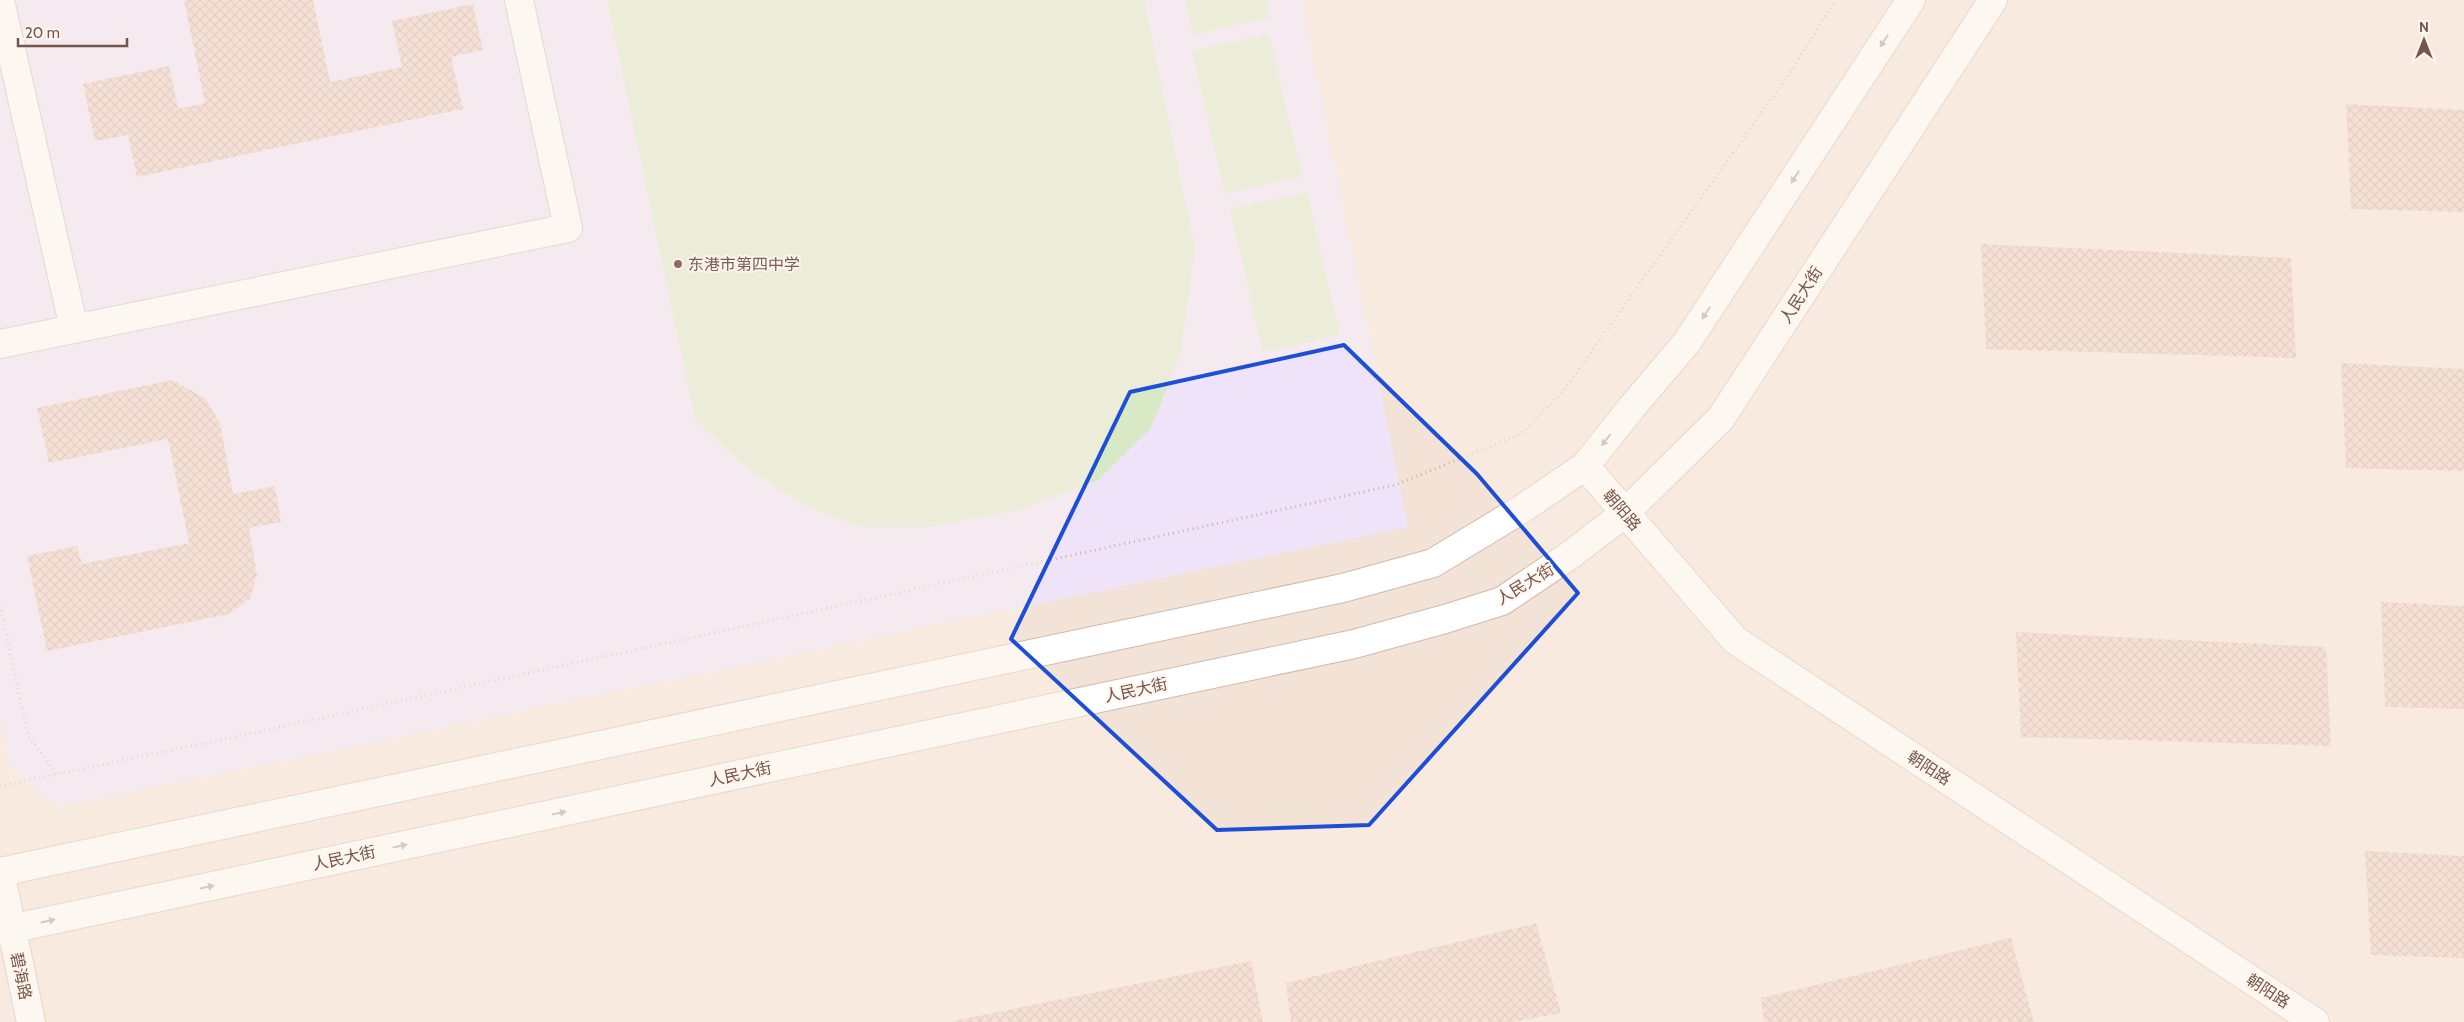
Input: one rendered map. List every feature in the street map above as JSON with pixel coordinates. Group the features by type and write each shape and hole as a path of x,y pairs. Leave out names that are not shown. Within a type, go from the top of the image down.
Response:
{"main road":[{"path":"0,0 74,329"},
{"path":"0,344 568,228 520,0"},
{"path":"0,872 1342,588 1433,563 1522,509 1585,466 1632,406 1687,342 1910,0"},
{"name":"人民大街","path":"6,930 1354,644 1445,619 1502,600 1569,556 1625,513 1721,418 1993,0"},
{"name":"朝阳路","path":"1585,466 1735,640 2315,1022"},
{"name":"碧海路","path":"0,872 6,930 31,1022"}],"path":[{"path":"0,786 58,775 1395,484 1521,434 1564,390 1785,80 1836,0"},
{"path":"0,605 28,736 58,775"}],"highlighted area":[{"path":"1344,345 1477,474 1578,593 1369,825 1217,830 1011,639 1130,392"}],"shaded area":[{"path":"0,0 2464,0 2464,1022 0,1022"},
{"name":"东港市第四中学","path":"0,0 1302,0 1408,527 57,808 11,768 0,717"}],"green space":[{"path":"607,0 1144,0 1195,249 1180,355 1151,428 1098,480 1018,510 927,527 862,527 812,509 744,466 695,419"},
{"path":"1185,0 1266,0 1270,17 1193,35"},
{"path":"1269,34 1302,176 1225,194 1192,51"},
{"path":"1307,192 1340,335 1263,352 1230,209"}],"building":[{"path":"184,0 313,0 330,82 402,67 392,21 473,4 483,50 451,57 463,109 137,177 128,135 95,141 83,84 169,66 178,109 205,103"},
{"path":"2346,104 2464,110 2464,212 2351,209"},
{"path":"1981,244 2291,258 2296,358 1986,349"},
{"path":"2341,363 2464,369 2464,471 2346,468"},
{"path":"172,380 205,398 220,423 233,494 275,486 281,522 249,528 257,575 250,599 229,614 47,651 27,556 77,546 82,564 189,543 168,439 49,463 37,408"},
{"path":"2381,602 2464,606 2464,709 2385,707"},
{"path":"2016,632 2326,647 2331,746 2021,737"},
{"path":"2365,851 2464,856 2464,958 2371,955"},
{"path":"1536,923 1561,1013 1512,1022 1291,1022 1286,983"},
{"path":"2011,938 2034,1022 1764,1022 1761,998"},
{"path":"1251,961 1263,1022 953,1022 953,1021"}],"place":[{"name":"东港市第四中学","path":"678,264"}]}
